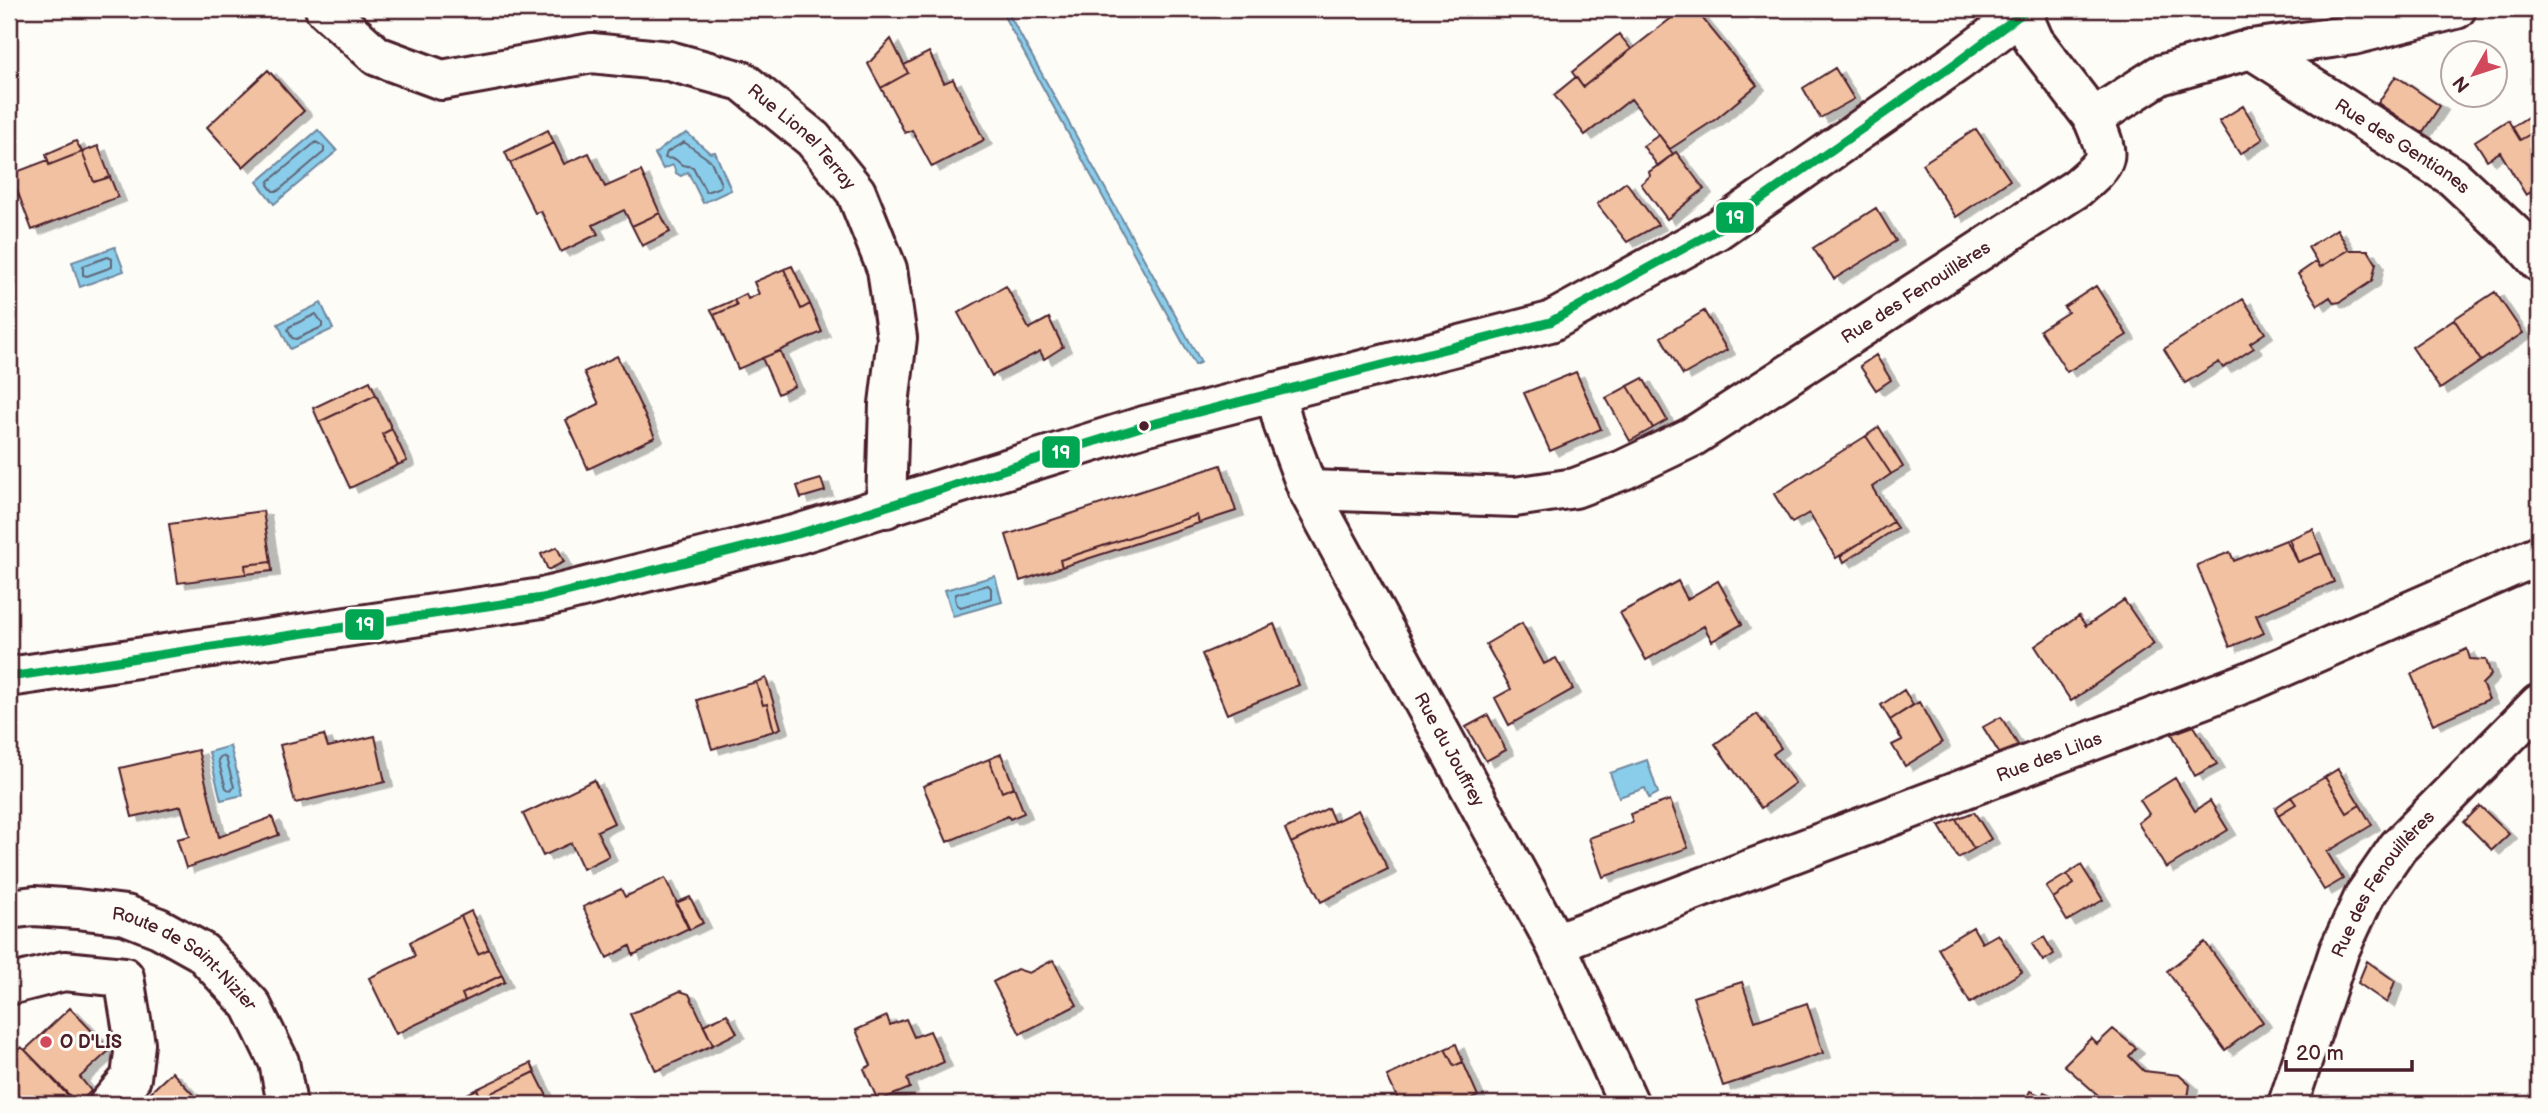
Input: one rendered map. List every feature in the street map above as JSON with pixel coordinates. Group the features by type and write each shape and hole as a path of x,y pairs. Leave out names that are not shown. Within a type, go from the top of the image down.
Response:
{"street":[{"name":"Rue Lionel Terray","path":"324,9 377,56 442,80 592,53 668,61 742,81 813,139 856,192 887,269 897,338 889,404 886,508"},
{"path":"2093,118 2160,75 2251,49 2353,35 2456,9"},
{"path":"9,677 542,598 772,541 886,508 1144,426 1550,322 1717,230 2024,10"},
{"name":"Rue des Fenouillères","path":"1308,490 1515,497 1575,488 1623,470 1692,437 2077,188 2102,167 2106,147 2093,118 2034,41 2024,10"},
{"name":"Rue des Gentianes","path":"2251,49 2453,177 2518,238 2539,262"},
{"name":"Rue du Jouffrey","path":"1275,392 1284,426 1308,490 1555,943 1629,1104"},
{"name":"Rue des Lilas","path":"1555,943 2253,680 2539,555"},
{"name":"Rue des Fenouillères","path":"2288,1104 2339,951 2365,895 2398,847 2539,704"},
{"name":"Route de Saint-Nizier","path":"9,909 45,907 126,915 202,952 251,1005 279,1062 287,1104"},
{"path":"9,985 64,971 124,977 135,1044 131,1078 109,1104"}],"water":[{"path":"1000,9 1006,9 1201,362 1195,365"},
{"path":"318,130 337,151 274,204 257,182"},
{"path":"687,133 710,153 715,152 731,190 703,203 688,172 681,176 676,173 673,165 663,169 655,154"},
{"path":"115,247 124,271 80,287 72,262"},
{"path":"321,303 333,329 290,349 278,324"},
{"path":"995,576 1002,602 953,616 945,590"},
{"path":"230,746 243,795 221,800 209,752"},
{"path":"1647,760 1658,793 1649,798 1645,788 1619,797 1610,773"}],"building":[{"path":"1683,9 1695,9 1757,85 1716,119 1670,149 1631,99 1585,135 1554,95 1576,77 1583,87"},
{"path":"1619,34 1631,49 1583,87 1572,72"},
{"path":"891,39 908,73 881,88 868,64"},
{"path":"929,52 944,83 953,79 984,140 932,167 912,130 905,133 881,88 908,73 904,65"},
{"path":"1835,68 1854,99 1820,118 1803,88"},
{"path":"268,70 304,111 243,167 207,127"},
{"path":"2396,76 2440,106 2422,133 2378,103"},
{"path":"2243,106 2263,139 2240,154 2219,121"},
{"path":"2534,113 2539,121 2539,129 2520,140 2512,127"},
{"path":"2508,120 2520,140 2539,129 2539,187 2526,195 2500,152 2487,160 2475,141"},
{"path":"1976,129 2010,180 1956,217 1922,164"},
{"path":"548,130 554,143 510,163 505,152"},
{"path":"1659,135 1673,154 1658,166 1643,146"},
{"path":"76,141 82,152 49,165 46,154"},
{"path":"554,143 564,164 589,153 605,187 641,171 660,213 632,226 624,210 593,225 598,234 561,252 541,211 535,213 510,163"},
{"path":"98,146 110,177 94,182 82,152"},
{"path":"82,152 94,182 110,177 118,197 32,230 11,174 48,160 49,165"},
{"path":"1676,152 1704,189 1667,219 1641,184 1650,176 1649,172"},
{"path":"1626,182 1658,225 1627,242 1597,204"},
{"path":"1876,208 1896,241 1834,279 1813,248"},
{"path":"660,213 670,232 642,246 632,226"},
{"path":"2337,229 2349,250 2320,267 2308,247"},
{"path":"2349,250 2368,250 2376,263 2372,281 2340,302 2334,303 2330,297 2318,305 2298,274 2317,261 2320,267"},
{"path":"792,266 810,304 801,309 784,269"},
{"path":"784,269 801,309 810,304 822,332 738,369 714,315 737,305 734,300 746,294 748,299 759,294 754,282"},
{"path":"1006,286 1029,329 1049,318 1063,347 1044,359 1040,351 992,376 958,313"},
{"path":"2096,286 2127,335 2067,372 2040,330 2068,312 2064,307"},
{"path":"2495,292 2523,333 2481,361 2454,319"},
{"path":"2243,299 2265,333 2250,343 2254,348 2223,368 2219,362 2185,383 2164,349"},
{"path":"734,300 737,305 714,315 711,310"},
{"path":"1704,311 1727,350 1683,375 1661,337"},
{"path":"2454,319 2481,361 2440,389 2412,347"},
{"path":"780,351 795,386 778,394 762,358"},
{"path":"1876,355 1891,380 1876,390 1860,366"},
{"path":"617,356 655,437 588,469 566,420 599,404 584,372"},
{"path":"1576,372 1601,429 1550,451 1524,393"},
{"path":"1643,378 1667,420 1653,428 1628,386"},
{"path":"370,381 376,395 319,422 313,408"},
{"path":"1628,386 1653,428 1630,441 1606,398"},
{"path":"376,395 392,429 382,434 398,465 350,488 319,422"},
{"path":"1879,427 1903,467 1891,474 1866,436"},
{"path":"392,429 407,461 398,465 382,434"},
{"path":"1866,436 1891,474 1872,487 1893,522 1836,558 1809,513 1792,523 1774,494"},
{"path":"1221,465 1236,511 1199,523 1197,515 1060,560 1062,567 1020,581 1006,535"},
{"path":"821,479 825,491 801,498 797,486"},
{"path":"263,511 271,562 245,565 246,574 178,583 169,524"},
{"path":"1197,515 1199,523 1062,567 1060,560"},
{"path":"1893,522 1897,528 1844,562 1840,556"},
{"path":"2313,529 2322,553 2298,562 2289,539"},
{"path":"2286,540 2298,562 2322,553 2334,582 2256,615 2264,633 2230,647 2197,565 2230,552 2234,561"},
{"path":"557,547 564,562 548,570 541,554"},
{"path":"271,562 272,571 246,574 245,565"},
{"path":"1678,581 1687,599 1718,581 1742,624 1712,641 1704,626 1646,660 1620,613"},
{"path":"2124,600 2154,644 2071,701 2035,646 2079,616 2086,626"},
{"path":"1522,623 1544,664 1556,658 1573,689 1509,725 1495,698 1511,689 1486,644"},
{"path":"1274,624 1299,685 1227,714 1202,654"},
{"path":"2467,649 2470,659 2486,660 2491,675 2482,684 2489,699 2433,724 2411,674"},
{"path":"766,678 781,728 774,731 767,704 763,705 756,682"},
{"path":"756,682 763,705 767,704 774,731 712,749 697,700"},
{"path":"1904,690 1913,705 1890,720 1881,705"},
{"path":"1919,702 1942,743 1905,766 1892,745 1902,740 1890,720"},
{"path":"1757,714 1781,748 1773,754 1795,783 1761,808 1715,744"},
{"path":"1488,715 1506,750 1486,761 1466,727"},
{"path":"2001,717 2018,745 2001,756 1983,727"},
{"path":"2194,726 2217,764 2195,776 2172,734"},
{"path":"324,735 328,747 375,736 385,782 295,803 280,745"},
{"path":"198,750 219,837 272,817 279,835 186,868 177,839 190,836 181,806 132,817 120,768"},
{"path":"1001,754 1014,787 1002,792 989,759"},
{"path":"989,759 1002,792 1014,787 1024,813 1010,819 1008,816 947,842 923,786"},
{"path":"2338,769 2360,805 2347,813 2325,777"},
{"path":"2325,777 2347,813 2360,805 2372,825 2327,852 2343,879 2324,890 2278,815 2296,804 2291,797"},
{"path":"2175,778 2195,811 2210,801 2228,830 2166,868 2138,823 2149,814 2140,800"},
{"path":"594,780 614,823 597,831 609,856 583,869 571,843 543,856 523,814"},
{"path":"2291,797 2296,804 2278,815 2275,808"},
{"path":"1670,800 1688,848 1603,877 1589,838 1633,822 1630,814"},
{"path":"2480,806 2509,834 2492,850 2464,822"},
{"path":"1328,808 1334,822 1291,843 1285,829"},
{"path":"1358,810 1388,869 1321,902 1291,843"},
{"path":"1974,812 1991,839 1974,849 1956,819"},
{"path":"1956,819 1974,849 1958,858 1939,826"},
{"path":"2081,865 2103,900 2067,921 2053,898 2074,884 2067,874"},
{"path":"2067,874 2074,884 2053,898 2046,887"},
{"path":"665,878 689,928 633,955 630,946 607,958 583,907 621,889 625,897"},
{"path":"690,897 703,923 689,930 676,903"},
{"path":"471,911 489,949 478,954 461,916"},
{"path":"461,916 478,954 489,949 502,975 462,994 465,1001 396,1034 369,978 415,956 410,942"},
{"path":"1973,927 1982,943 1998,934 2022,972 1970,1003 1938,948"},
{"path":"2044,937 2054,954 2043,961 2032,944"},
{"path":"2205,942 2263,1022 2225,1050 2167,971"},
{"path":"1053,960 1077,1005 1020,1034 993,982 1017,969 1029,973"},
{"path":"2367,961 2395,981 2387,1003 2358,983"},
{"path":"502,975 505,982 465,1001 462,994"},
{"path":"1742,982 1755,1021 1807,1003 1823,1053 1723,1086 1693,997"},
{"path":"680,991 689,994 713,1045 656,1071 630,1014"},
{"path":"70,1008 110,1050 80,1077 91,1091 78,1104 25,1050"},
{"path":"727,1014 737,1033 713,1045 703,1025"},
{"path":"887,1016 890,1025 906,1019 914,1037 930,1031 944,1062 907,1079 910,1088 878,1101 864,1069 871,1065 856,1030"},
{"path":"2113,1029 2136,1048 2129,1056 2144,1071 2179,1075 2190,1085 2187,1104 2108,1104 2064,1065 2091,1038 2097,1044"},
{"path":"1456,1044 1463,1062 1454,1066 1445,1049"},
{"path":"21,1047 76,1104 9,1104 9,1059"},
{"path":"1445,1049 1454,1066 1463,1062 1478,1096 1461,1104 1400,1104 1387,1076"},
{"path":"531,1063 535,1072 481,1098 477,1089"},
{"path":"172,1072 200,1102 198,1104 138,1104"},
{"path":"535,1072 551,1104 448,1104 477,1089 481,1098"},
{"path":"2030,1091 2042,1096 2044,1092 2071,1104 2034,1104 2025,1101"}],"transit line":[{"name":"19","path":"9,677 542,598 798,534 1144,426 1550,322 1717,230 1956,63 2028,9"}],"place":[{"name":"O D'LIS","path":"46,1042"}]}
